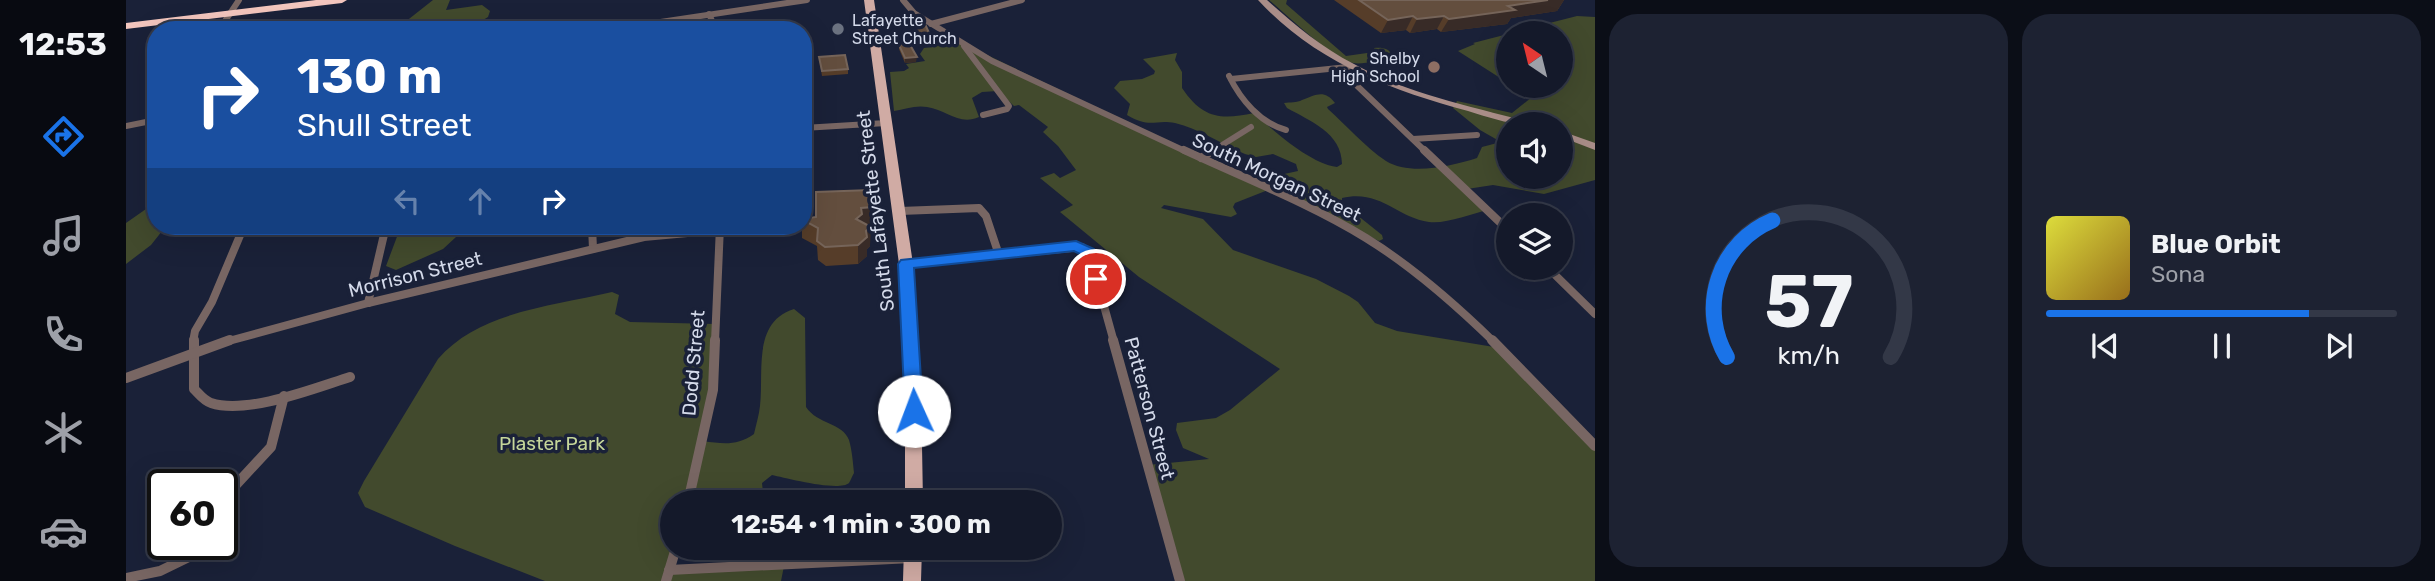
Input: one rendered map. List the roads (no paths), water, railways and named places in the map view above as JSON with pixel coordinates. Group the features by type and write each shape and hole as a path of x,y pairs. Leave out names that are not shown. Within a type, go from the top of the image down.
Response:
{"highway":[{"path":"155,21 284,0"},
{"path":"126,19 235,7 342,0"},
{"path":"126,26 147,22"}],"main road":[{"name":"South Lafayette Street","path":"869,0 906,264 913,390 914,490"},
{"path":"1262,0 1347,67 1413,93 1496,116"},
{"path":"1573,139 1595,147"},
{"path":"912,581 913,560"}],"street":[{"path":"664,21 807,0"},
{"name":"South Morgan Street","path":"903,0 910,10 931,24 1004,67 1342,224 1383,248 1500,348 1595,446"},
{"path":"931,24 1022,0"},
{"path":"709,14 712,21"},
{"path":"963,45 1009,106 983,116"},
{"path":"1286,130 1273,126 1252,108 1238,94 1230,77 1347,67 1349,78 1496,219"},
{"path":"126,126 147,122"},
{"path":"812,127 886,123"},
{"path":"1201,158 1251,127"},
{"path":"1413,139 1477,135"},
{"path":"900,211 979,208 986,216 999,255"},
{"path":"240,235 212,302 197,324 192,352 194,389 210,403 243,403 284,396 350,377"},
{"path":"368,303 385,235"},
{"path":"592,235 593,249"},
{"name":"Morrison Street","path":"126,378 192,352 264,329 660,235"},
{"name":"Dodd Street","path":"691,490 713,390 720,235"},
{"path":"906,264 1082,247"},
{"name":"Patterson Street","path":"1082,247 1089,252 1180,581"},
{"path":"1560,280 1595,314"},
{"path":"238,483 271,447 284,396"},
{"path":"126,578 160,571 178,560"},
{"path":"668,575 835,560"}],"place":[{"name":"Lafayette Street Church","path":"838,29"},
{"name":"Shelby High School","path":"1434,67"}],"park label":[{"name":"Plaster Park","path":"552,443"}]}
